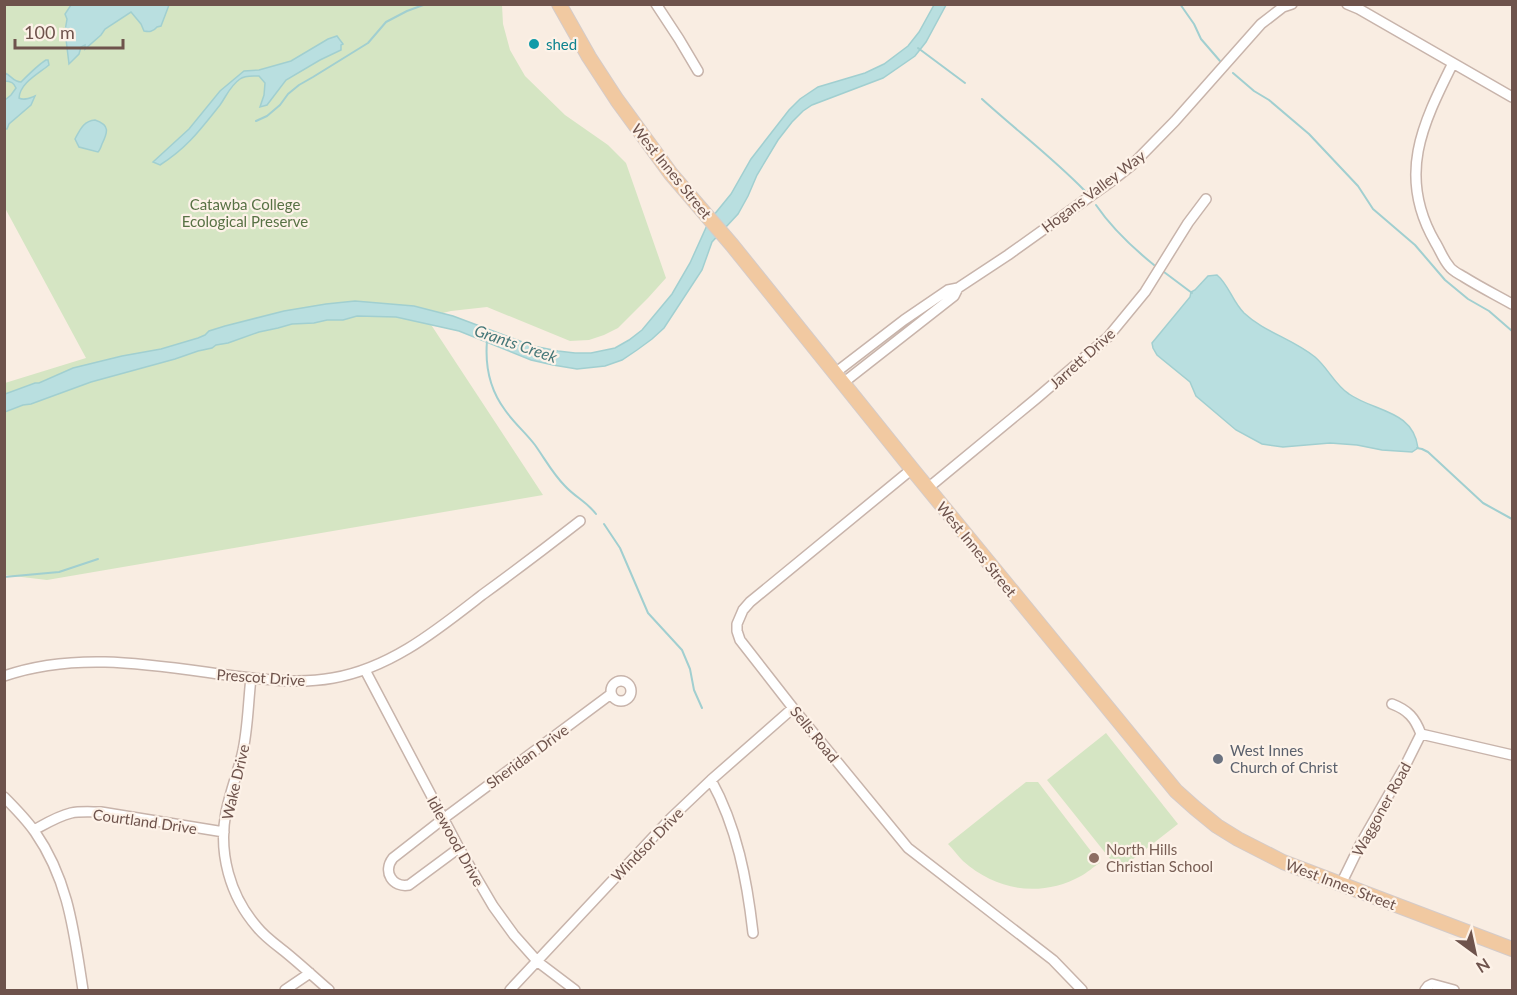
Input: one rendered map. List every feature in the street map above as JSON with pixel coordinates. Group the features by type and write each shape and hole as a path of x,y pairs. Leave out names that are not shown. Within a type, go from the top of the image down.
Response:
{"main road":[{"name":"West Innes Street","path":"559,4 617,100 671,174 732,245 927,488 1176,791 1195,808 1238,839 1282,862 1512,949"}],"street":[{"path":"656,4 698,71"},
{"name":"Hogans Valley Way","path":"839,378 876,340 948,290 958,288 1008,255 1132,165 1175,121 1261,24 1282,7 1292,4"},
{"path":"1347,4 1512,97"},
{"path":"1453,63 1423,129 1417,158 1415,188 1426,227 1450,267 1512,304"},
{"name":"Jarrett Drive","path":"927,488 1108,337 1145,292 1188,223 1206,199"},
{"name":"Hogans Valley Way","path":"839,378 883,350 954,296 958,288"},
{"path":"876,340 883,350"},
{"name":"Sells Road","path":"912,469 750,602 740,616 736,627 741,640 793,708 908,848 1053,960 1082,990"},
{"name":"Prescot Drive","path":"4,676 32,667 96,661 293,682 334,678 365,670 416,643 580,521"},
{"name":"Idlewood Drive","path":"365,670 443,819 493,906 514,936 538,962 575,990"},
{"name":"Wake Drive","path":"251,678 246,733 225,815 224,848 229,879 257,927 328,990"},
{"name":"Sheridan Drive","path":"459,848 409,885 399,885 389,874 388,866 393,858 611,694"},
{"path":"1392,704 1409,712 1421,734 1512,755"},
{"name":"Windsor Drive","path":"510,990 648,842 711,780 793,708"},
{"name":"Waggoner Road","path":"1341,884 1421,734"},
{"path":"711,780 727,811 742,862 749,894 753,933"},
{"path":"4,797 34,830 60,878 73,925 83,990"},
{"name":"Courtland Drive","path":"34,830 71,813 101,812 224,832"},
{"path":"285,990 310,973"},
{"path":"1425,990 1432,984 1454,990"}],"green space":[{"name":"Catawba College Ecological Preserve","path":"5,5 502,5 503,24 510,50 525,76 565,115 608,145 626,163 666,278 618,328 589,340 570,341 487,307 451,311 426,317 543,495 47,580 5,575 5,383 86,358 5,208"},
{"path":"1106,733 1178,824 1119,870 1047,780"},
{"path":"1026,782 1038,782 1100,863 1066,883 1035,889 1005,885 990,879 961,859 948,844"}],"water":[{"path":"71,5 169,5 161,26 151,31 144,31 131,12 105,29 85,49 85,45 81,47 79,54 69,64 65,14"},
{"name":"Grants Creek","path":"934,5 946,5 926,42 915,56 883,78 812,105 792,122 757,175 738,214 712,242 702,270 664,328 622,360 605,366 577,369 531,360 459,331 396,317 357,316 343,320 292,324 259,332 212,348 91,382 5,412 5,394 39,383 73,368 161,349 198,338 209,331 225,326 284,311 326,304 355,301 414,306 453,316 533,346 558,351 591,353 615,348 642,330 672,294 690,263 709,221 731,194 751,159 789,110 818,87 865,73 884,64 908,46"},
{"path":"337,36 343,44 341,50 286,80 267,105 260,107 265,83 259,76 246,76 240,79 186,145 160,165 153,162 189,129 220,91 244,71 259,70 291,61"},
{"path":"46,60 49,65 30,79 20,93 19,98 21,99 35,96 31,105 5,129 5,100 16,88 12,82 5,81 5,73 21,82"},
{"path":"95,120 103,124 106,129 106,136 98,152 79,147 75,139 85,124"},
{"path":"1217,275 1225,283 1236,303 1252,320 1315,357 1349,394 1401,419 1415,436 1418,448 1412,452 1330,443 1283,447 1262,444 1236,430 1196,396 1190,382 1157,355 1152,343 1190,297 1191,292 1208,276"}],"waterway":[{"path":"256,121 267,116 299,85 368,43 386,22 426,4"},
{"path":"1180,4 1201,39 1220,61"},
{"path":"918,48 965,83"},
{"path":"1233,73 1309,134 1358,186 1373,209 1415,245 1445,280 1468,299 1489,311 1512,331"},
{"path":"982,99 1085,191"},
{"path":"1096,205 1123,237 1154,265"},
{"path":"1164,272 1192,293"},
{"name":"Grants Creek","path":"487,341 490,377 500,402 561,481 596,514"},
{"path":"1417,448 1428,452 1483,503 1512,519"},
{"path":"604,524 620,548 648,613 682,650 702,708"},
{"path":"4,577 59,572 98,559"}],"place":[{"name":"shed","path":"534,44"},
{"name":"West Innes Church of Christ","path":"1218,759"},
{"name":"North Hills Christian School","path":"1094,858"}]}
